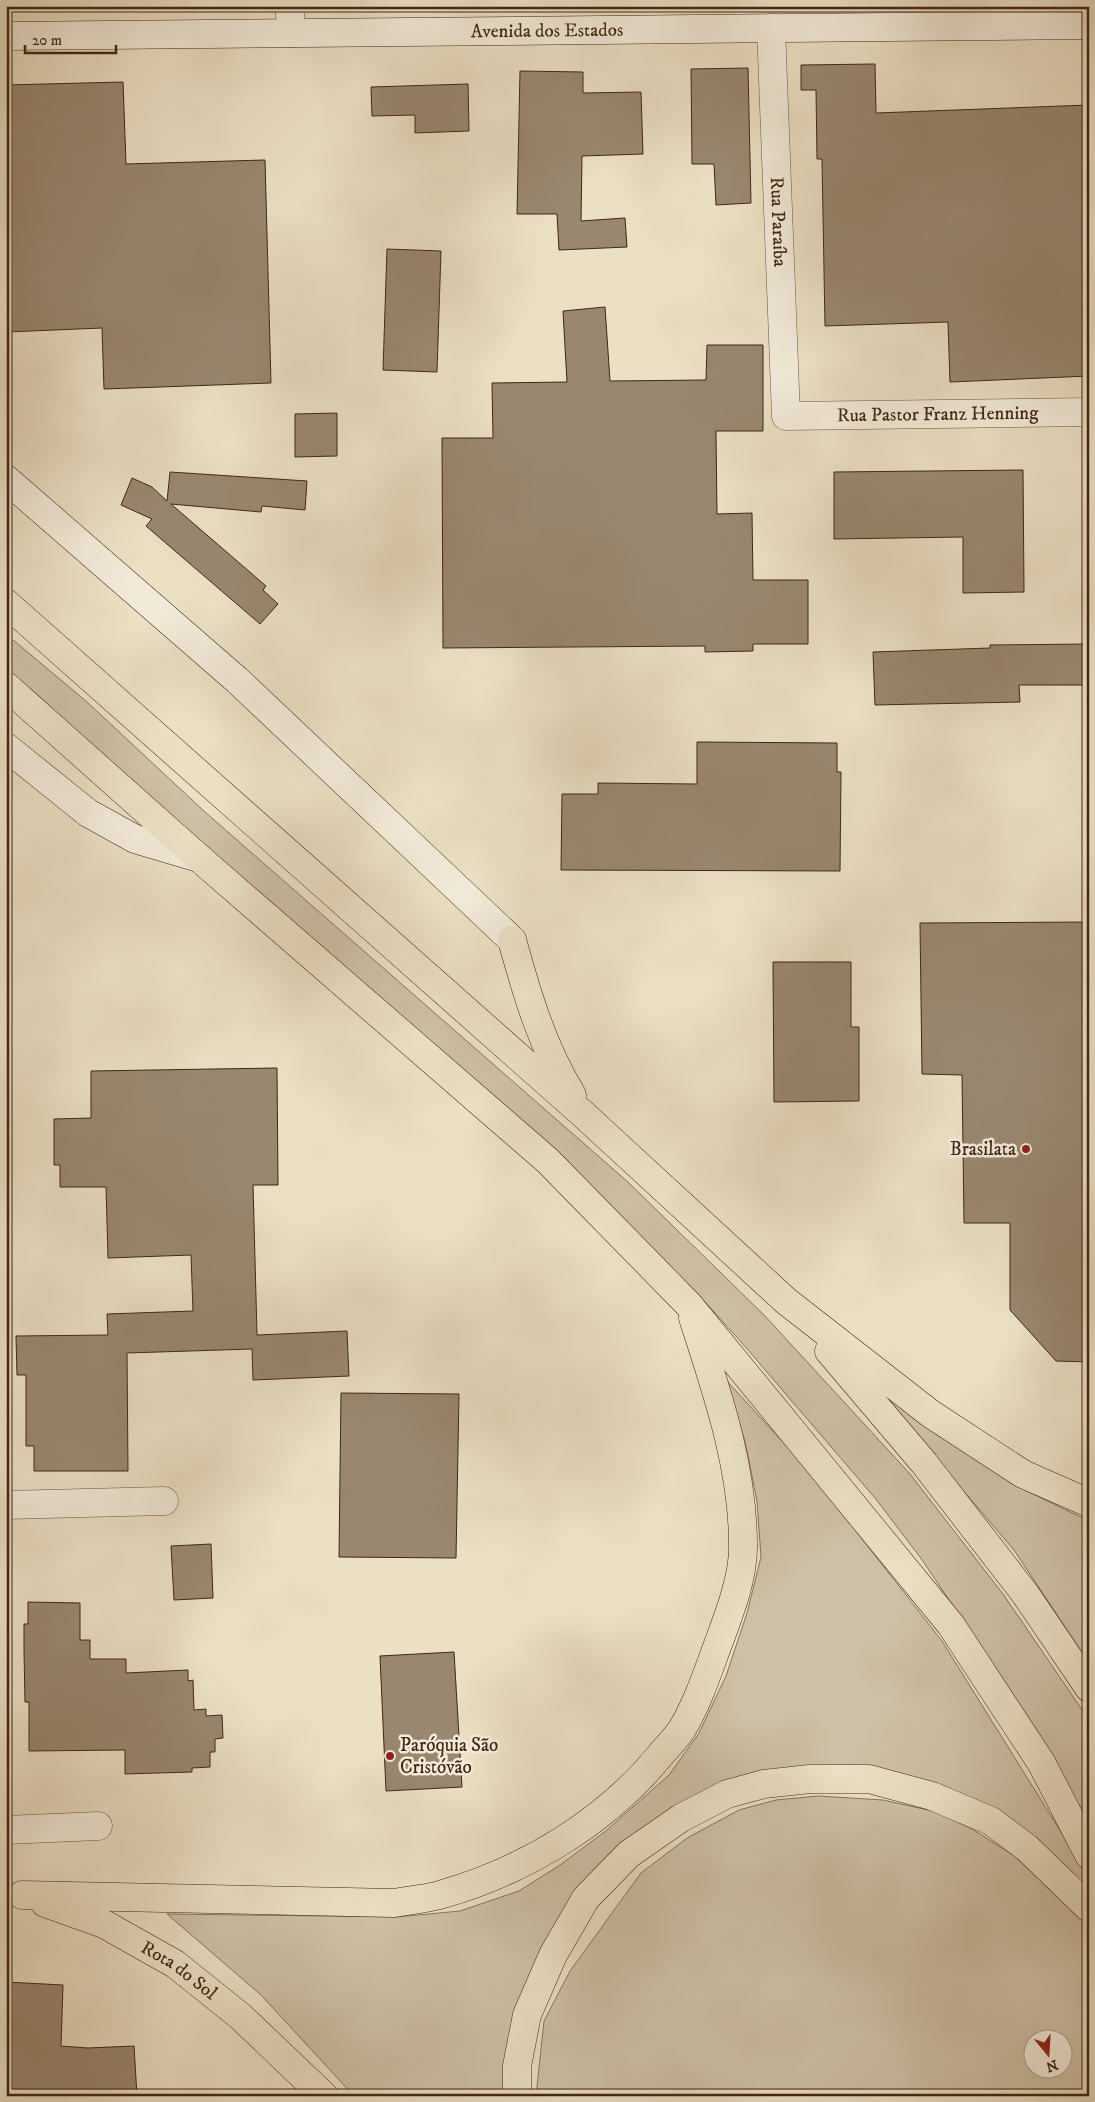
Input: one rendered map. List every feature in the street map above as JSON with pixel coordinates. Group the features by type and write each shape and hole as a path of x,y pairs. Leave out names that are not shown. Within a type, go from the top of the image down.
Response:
{"highway":[{"path":"6,603 584,1115 786,1301 931,1414 1023,1474 1089,1503"},
{"path":"6,686 199,858 548,1161 689,1305 951,1625 1042,1764 1089,1855"},
{"path":"512,940 530,1005 545,1044 584,1115"},
{"path":"786,1301 924,1463 1026,1595 1089,1688"},
{"path":"14,1895 394,1903 443,1894 500,1874 540,1853 595,1819 636,1783 682,1729 710,1667 733,1606 744,1547 737,1475 722,1407 689,1305"},
{"path":"517,2096 517,2066 527,2015 553,1955 586,1898 629,1854 681,1818 727,1794 764,1784 810,1779 849,1779 869,1780 932,1796 991,1821 1027,1848 1089,1908"},
{"name":"Rota do Sol","path":"14,1895 104,1924 174,1964 240,2016 324,2096"}],"street":[{"path":"289,6 292,33"},
{"name":"Avenida dos Estados","path":"6,36 1089,25"},
{"name":"Rua Paraíba","path":"771,28 786,416"},
{"name":"Rua Pastor Franz Henning","path":"786,416 1089,412"},
{"path":"6,479 237,680 512,940"},
{"path":"6,747 88,813 135,839 199,858"},
{"path":"6,1504 164,1501"},
{"path":"6,1830 98,1826"}],"shaded area":[{"path":"6,634 87,702 205,812 629,1183 765,1316 910,1474 1003,1594 1089,1720 1089,1821 962,1619 920,1557 875,1498 706,1303 552,1152 100,754 39,696 6,668"},
{"path":"861,1371 1025,1490 1089,1521 1089,1663 1014,1550"},
{"path":"725,1379 805,1466 942,1641 1089,1877 1089,1891 991,1809 942,1785 883,1770 762,1773 579,1896 507,2096 354,2096 261,1995 167,1914 397,1917 460,1911 519,1891 560,1865 607,1830 669,1775 699,1733 726,1676 747,1613 761,1557 757,1501 745,1441"},
{"path":"818,1796 883,1800 937,1812 972,1829 1024,1862 1057,1888 1089,1928 1089,2096 536,2096 544,2021 570,1971 641,1873 687,1838 739,1810 776,1800"}],"building":[{"path":"875,64 876,113 1089,105 1089,376 950,382 948,322 825,326 822,159 817,159 816,90 801,90 801,65"},
{"path":"748,68 751,203 716,205 714,164 692,164 691,69"},
{"path":"520,71 583,72 583,93 641,92 643,154 582,156 581,221 625,218 627,247 559,250 557,214 517,214"},
{"path":"123,82 126,164 265,160 271,383 104,389 102,328 6,332 6,85"},
{"path":"468,84 469,131 415,133 415,115 372,116 371,87"},
{"path":"387,249 441,251 437,372 383,370"},
{"path":"605,307 610,381 706,380 707,345 763,345 763,431 716,431 717,514 752,513 753,580 808,580 808,644 753,644 753,651 705,652 705,646 443,648 442,438 493,438 492,383 567,382 563,311"},
{"path":"337,413 337,456 295,457 295,414"},
{"path":"1023,470 1024,592 963,593 963,537 834,539 834,472"},
{"path":"170,472 307,481 305,510 262,506 261,512 171,504 266,586 263,590 278,604 260,624 146,526 152,519 121,505 132,478 152,487 167,501"},
{"path":"1089,644 1089,685 1019,685 1020,702 875,705 873,652 990,648 990,645"},
{"path":"697,742 837,743 837,772 841,772 840,871 561,870 562,794 598,794 598,783 697,784"},
{"name":"Brasilata","path":"1089,922 1089,1362 1056,1361 1010,1310 1010,1223 964,1223 962,1075 922,1074 920,923"},
{"path":"773,962 851,962 851,1027 859,1027 859,1101 774,1102"},
{"path":"277,1068 278,1185 253,1185 257,1335 347,1331 349,1376 253,1380 252,1349 127,1353 128,1471 34,1471 34,1446 26,1446 26,1375 17,1375 16,1336 108,1335 107,1314 193,1311 191,1255 108,1258 106,1187 60,1187 60,1165 54,1165 54,1119 91,1118 91,1071"},
{"path":"341,1393 459,1394 456,1558 339,1557"},
{"path":"211,1544 213,1598 174,1600 171,1546"},
{"path":"28,1602 80,1603 80,1640 90,1640 90,1659 126,1659 126,1673 188,1670 188,1681 193,1680 194,1710 206,1709 206,1716 222,1715 223,1738 215,1739 215,1752 210,1752 210,1767 192,1768 192,1772 125,1774 125,1750 29,1751 29,1702 25,1702 24,1650 24,1624 28,1624"},
{"path":"454,1652 462,1787 386,1791 380,1656"},
{"path":"6,1982 63,1985 61,2046 88,2048 134,2046 137,2096 6,2096"}],"place":[{"name":"Brasilata","path":"1026,1149"},
{"name":"Paróquia São Cristóvão","path":"390,1756"}]}
